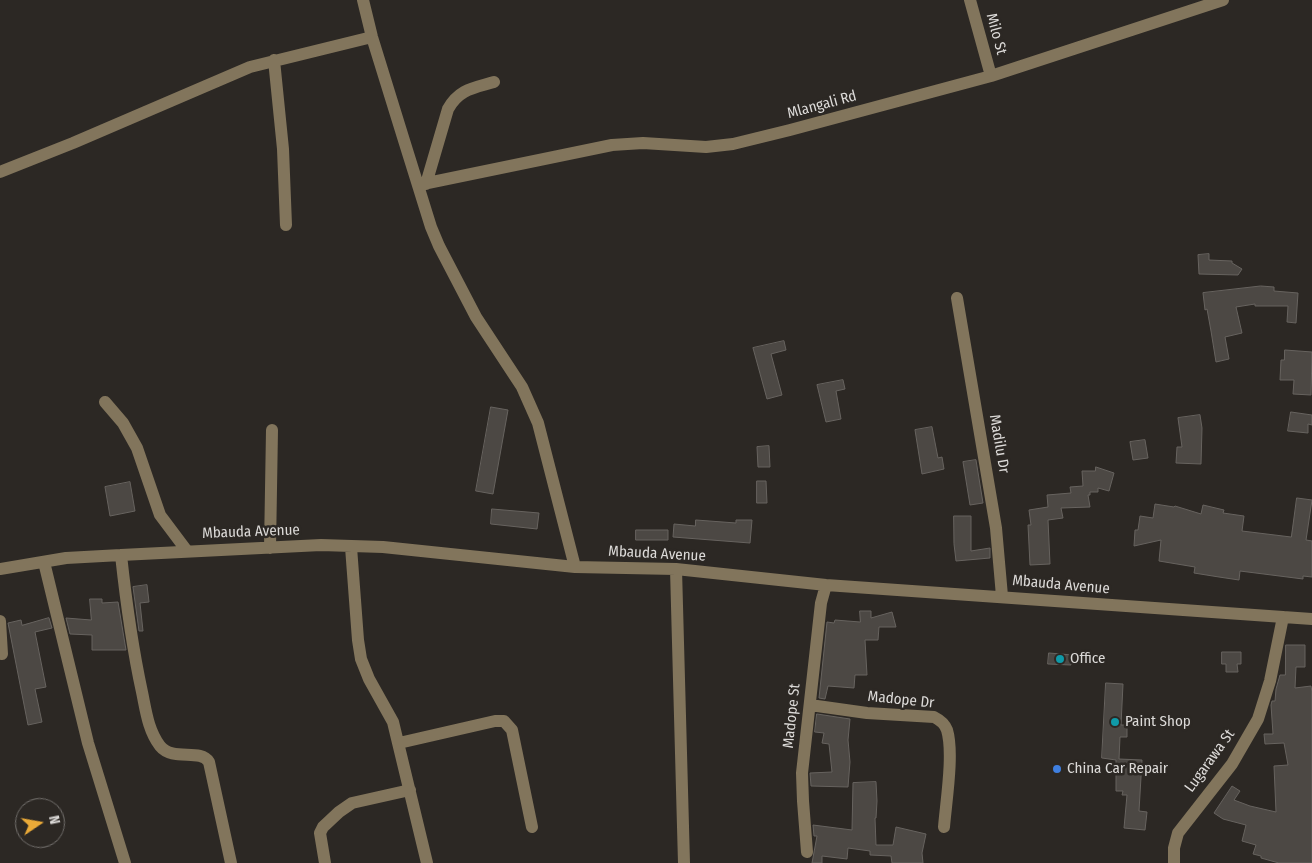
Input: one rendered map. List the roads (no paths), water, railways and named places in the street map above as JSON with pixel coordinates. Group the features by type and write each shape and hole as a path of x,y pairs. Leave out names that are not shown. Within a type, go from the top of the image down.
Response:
{"street":[{"path":"363,0 372,38 422,185 431,227 447,264 476,317 522,387 534,410 574,567"},
{"name":"Milo St","path":"970,0 991,76"},
{"name":"Mlangali Rd","path":"422,185 612,145 643,144 706,147 733,144 991,76 1223,0"},
{"path":"0,172 250,67 372,38"},
{"path":"274,60 283,149 286,226"},
{"path":"422,185 452,101 463,91 494,82"},
{"name":"Madilu Dr","path":"957,298 996,528 1002,596"},
{"path":"105,402 123,423 137,448 160,515 187,551"},
{"path":"270,548 272,430"},
{"name":"Mbauda Avenue","path":"0,569 66,558 187,551 321,546 392,548 574,567 676,569 826,585 1312,619"},
{"path":"351,547 361,659 369,679 393,722 427,863"},
{"path":"121,555 130,636 151,733 162,748 172,754 202,756 209,762 232,863"},
{"path":"44,562 88,743 125,863"},
{"path":"676,569 684,863"},
{"name":"Madope St","path":"808,852 802,787 821,603 826,585"},
{"name":"Lugarawa St","path":"1174,863 1174,848 1178,833 1232,764 1258,719 1270,681 1283,617"},
{"path":"0,621 2,654"},
{"name":"Madope Dr","path":"810,705 867,713 934,717 941,721 947,729 949,756 944,827"},
{"path":"399,742 504,721 512,730 532,827"},
{"path":"325,863 320,833 323,827 339,812 352,804 410,790"}],"place":[{"name":"Office","path":"1060,659"},
{"name":"Paint Shop","path":"1115,722"},
{"name":"China Car Repair","path":"1057,769"}]}
